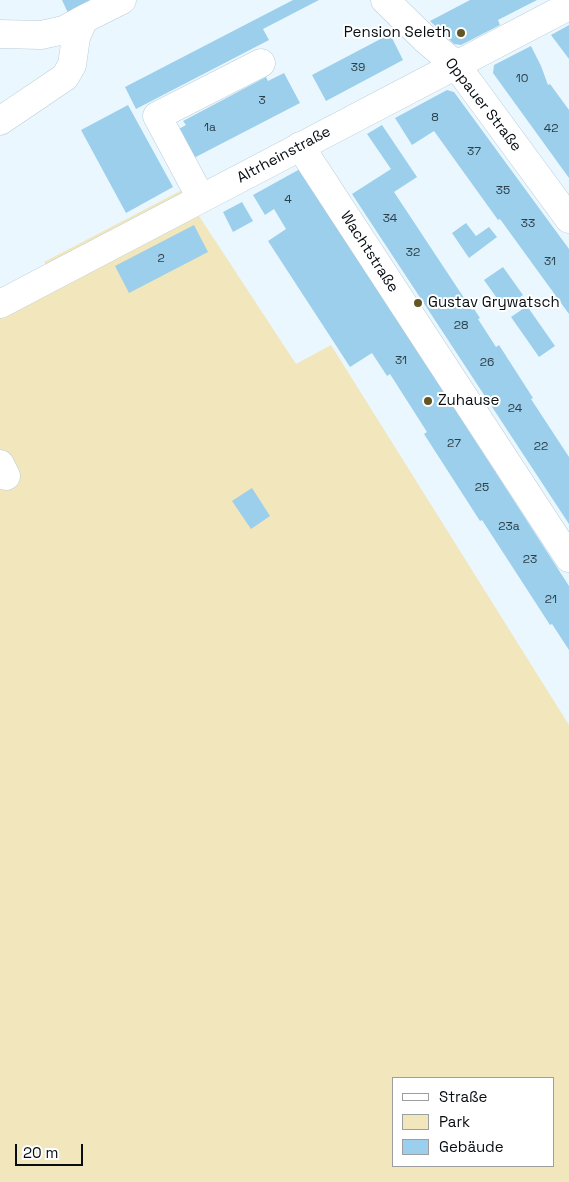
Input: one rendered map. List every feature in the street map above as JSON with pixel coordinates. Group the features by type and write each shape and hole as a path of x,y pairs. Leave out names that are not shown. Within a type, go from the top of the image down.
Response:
{"street":[{"path":"0,34 41,35 64,30 122,0"},
{"name":"Oppauer Straße","path":"386,0 426,40 456,65 569,219"},
{"name":"Altrheinstraße","path":"0,304 569,6"},
{"path":"0,121 65,77 72,64 76,37 84,19"},
{"path":"201,198 157,116 261,63"},
{"name":"Wachtstraße","path":"300,146 569,558"}],"green space":[{"path":"182,190 296,364 331,345 569,725 569,1182 0,1182 0,316 58,286 44,262"}],"building":[{"path":"62,0 93,0 68,13"},
{"path":"293,0 319,0 263,29 269,40 136,109 125,87"},
{"path":"470,0 537,0 498,20 500,25 461,45 454,44 430,21"},
{"path":"569,25 569,59 551,35"},
{"path":"390,34 403,60 326,101 312,75"},
{"path":"531,46 548,85 550,84 569,110 569,178 493,73 494,65"},
{"path":"284,73 300,103 190,160 175,131 186,125 183,121 266,77 268,81"},
{"path":"447,90 454,92 569,249 569,314 434,131 412,145 395,118"},
{"path":"128,105 173,187 126,213 81,130"},
{"path":"382,125 417,177 394,192 472,310 474,309 480,318 478,319 496,347 499,345 569,457 569,524 352,194 391,169 367,134"},
{"path":"300,169 569,586 569,650 552,624 550,625 482,520 480,521 424,434 427,432 390,374 387,376 372,353 350,367 268,241 286,229 274,209 265,215 253,195"},
{"path":"242,202 253,221 233,232 223,212"},
{"path":"466,223 476,236 489,227 497,237 469,258 452,233"},
{"path":"194,225 208,252 129,293 115,266"},
{"path":"503,267 523,295 504,308 484,280"},
{"path":"527,306 555,346 539,357 511,317"},
{"path":"252,488 270,516 251,529 232,501"}],"place":[{"name":"Pension Seleth","path":"461,33"},
{"name":"Gustav Grywatsch","path":"418,303"},
{"name":"Zuhause","path":"428,401"}]}
